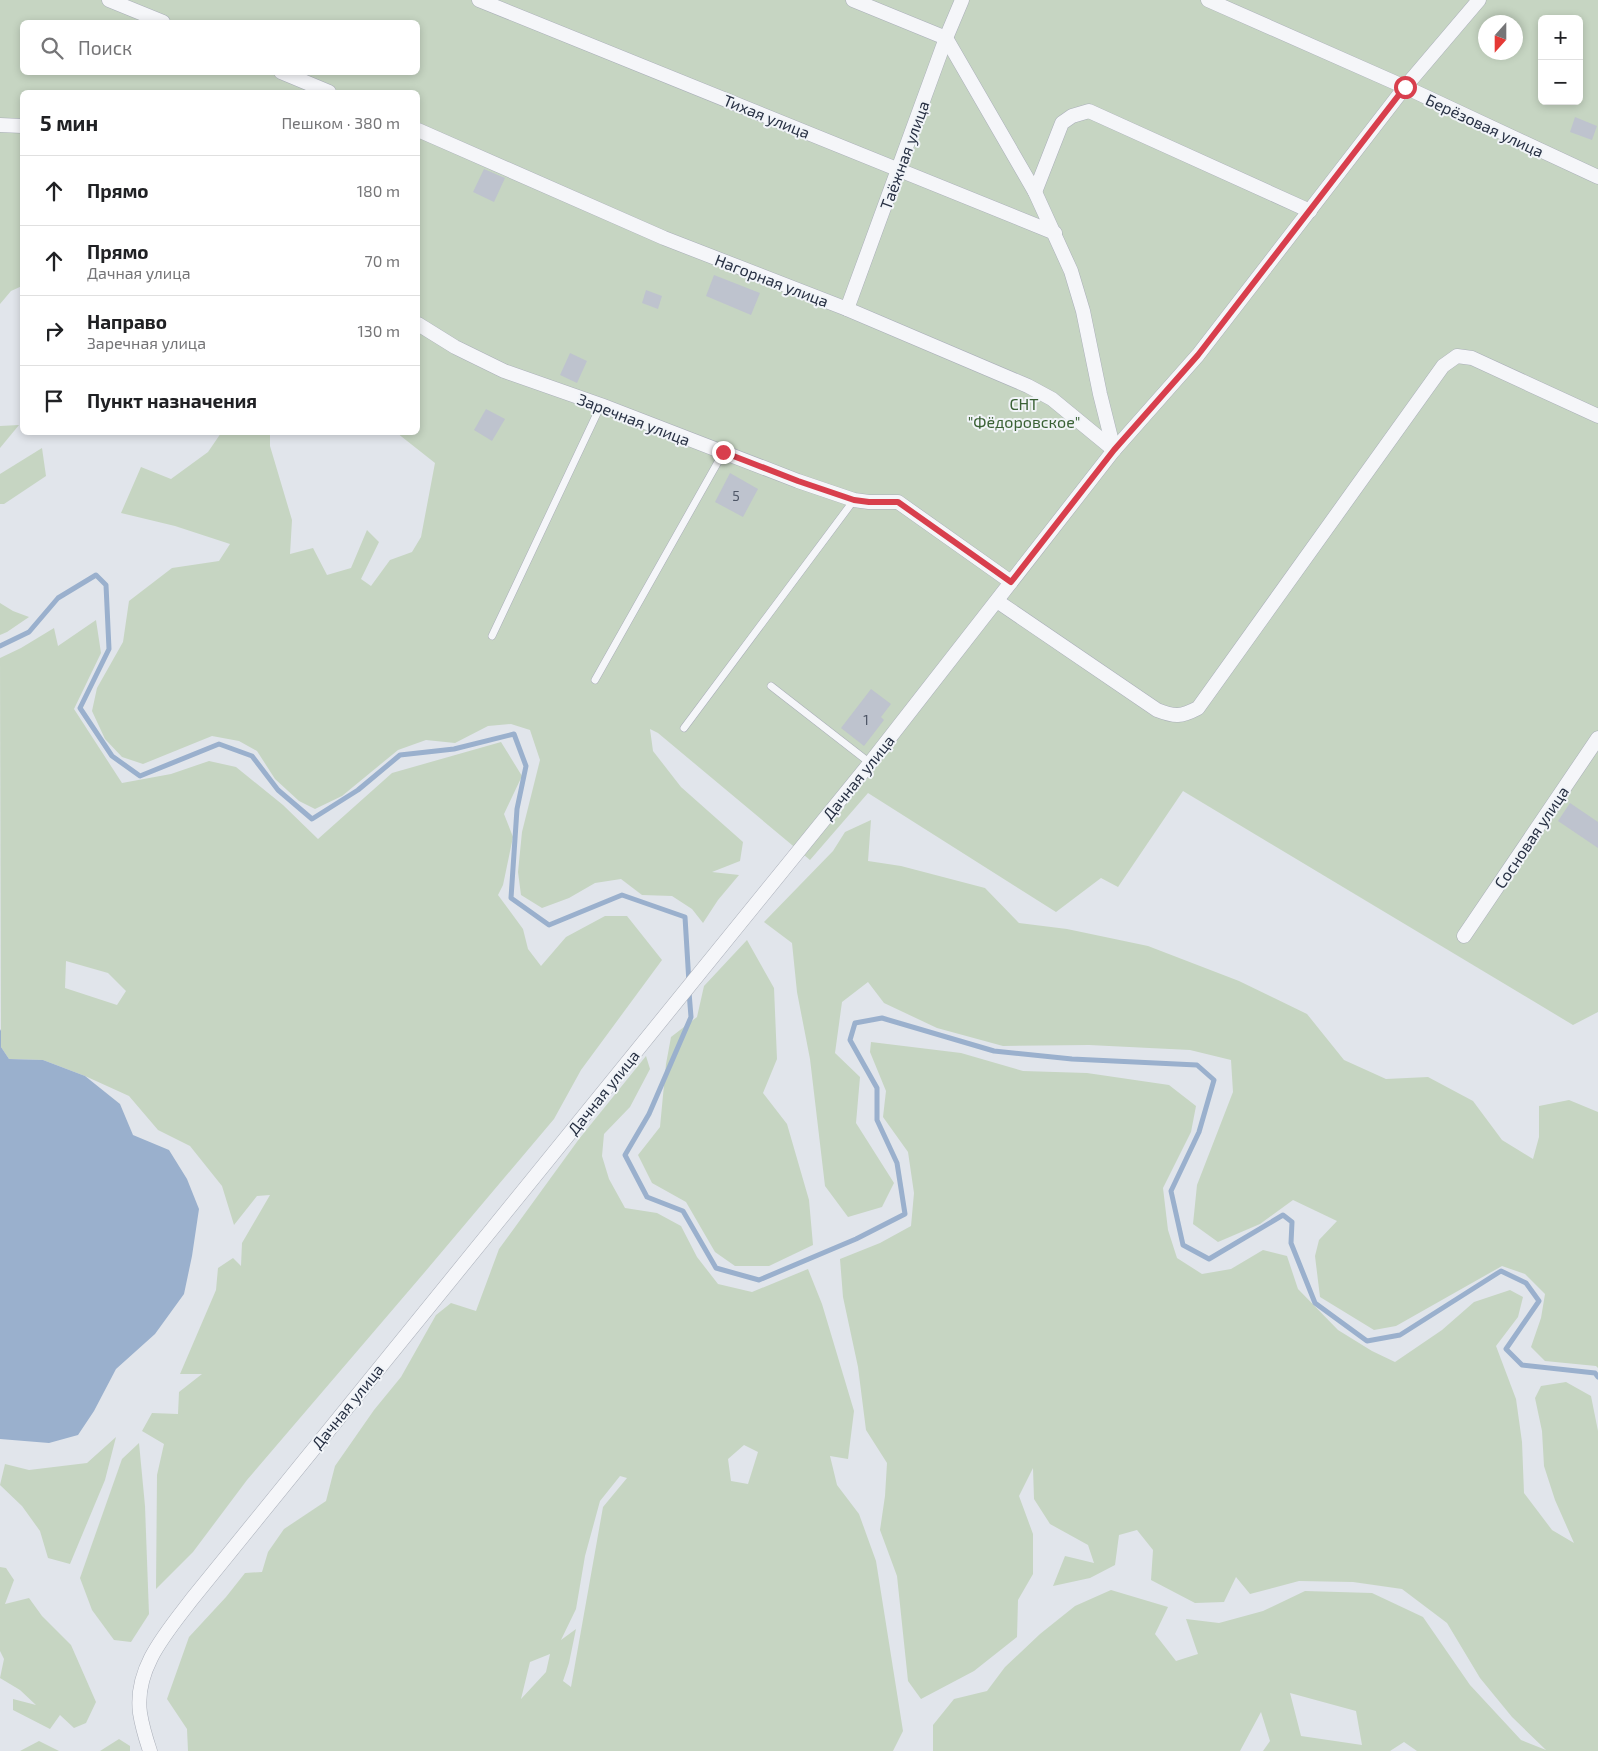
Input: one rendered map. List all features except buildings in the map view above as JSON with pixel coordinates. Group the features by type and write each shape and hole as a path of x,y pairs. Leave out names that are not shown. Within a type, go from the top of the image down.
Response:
{"street":[{"path":"109,0 157,20"},
{"name":"Тихая улица","path":"479,0 1055,233"},
{"path":"853,0 946,38 1035,192 1071,271 1083,311 1114,450"},
{"name":"Таёжная улица","path":"847,309 946,38 962,0"},
{"name":"Берёзовая улица","path":"1208,0 1405,87 1598,177"},
{"name":"Дачная улица","path":"151,1748 140,1712 141,1688 148,1662 166,1634 253,1522 870,764 1114,450 1198,355 1405,87 1479,0"},
{"path":"288,75 324,90"},
{"path":"1035,192 1062,123 1072,116 1089,111 1310,211"},
{"path":"0,125 20,126"},
{"name":"Нагорная улица","path":"420,131 664,238 847,309 1028,386 1052,399 1114,450"},
{"name":"Заречная улица","path":"420,325 455,348 504,371 601,405 798,481 854,500 898,502 1011,582"},
{"path":"997,601 1157,710 1172,716 1188,714 1198,708 1443,366 1457,356 1472,358 1598,416"},
{"name":"Сосновая улица","path":"1464,936 1598,738"}],"lane":[{"path":"492,636 601,405"},
{"path":"595,680 723,452"},
{"path":"684,728 854,500"},
{"path":"771,686 870,764"}],"green space":[{"name":"СНТ \"Фёдоровское\"","path":"0,0 1598,0 1598,1012 1573,1025 1183,791 1118,887 1101,878 1056,912 868,793 810,860 658,733 650,729 653,751 681,787 743,842 740,861 712,872 739,875 718,900 703,923 692,909 672,896 642,895 621,879 595,883 569,898 542,908 521,895 518,872 522,832 540,760 530,730 511,724 488,726 455,743 426,740 398,750 342,796 315,809 299,801 275,779 257,751 239,741 212,736 143,764 122,757 105,739 92,711 97,688 123,642 129,601 172,568 219,561 230,544 175,526 121,513 141,467 171,479 208,452 220,435 270,435 270,446 292,520 290,554 313,548 327,575 351,568 367,530 379,542 361,579 371,586 390,560 412,552 421,537 435,463 400,435 420,435 420,90 20,90 20,287 11,291 0,304"},
{"path":"19,425 0,448 0,426"},
{"path":"42,448 46,476 4,504 0,504 0,474"},
{"path":"0,603 13,611 29,617 0,635"},
{"path":"96,620 101,653 74,709 122,783 171,774 209,761 236,767 283,805 318,839 392,773 501,742 522,776 504,814 513,837 503,885 498,895 523,929 528,949 541,966 566,937 605,916 627,916 662,960 581,1070 554,1119 247,1480 193,1552 156,1589 157,1475 164,1444 142,1431 152,1413 178,1414 179,1392 202,1374 180,1374 216,1290 218,1268 233,1258 241,1266 242,1243 270,1195 257,1196 234,1225 222,1186 190,1146 158,1130 129,1096 43,1060 9,1059 1,1047 0,658 54,628 58,646","holes":["66,961 108,973 126,991 117,1005 65,988"]},
{"path":"871,820 868,861 901,866 985,888 1019,923 1067,929 1148,946 1239,981 1307,1014 1344,1060 1386,1079 1428,1077 1473,1101 1502,1140 1533,1159 1539,1137 1539,1106 1569,1100 1598,1112 1598,1368 1596,1366 1545,1361 1531,1347 1541,1318 1545,1294 1525,1274 1502,1266 1396,1326 1374,1330 1320,1297 1315,1256 1319,1240 1337,1221 1293,1200 1260,1224 1218,1242 1193,1224 1197,1185 1233,1092 1231,1060 1190,1050 1089,1045 1003,1046 937,1028 884,1003 868,982 842,1002 835,1053 860,1077 856,1123 894,1183 882,1207 848,1217 825,1186 810,1059 797,992 792,943 764,922 833,851 845,832"},
{"path":"747,940 774,988 777,1059 763,1093 787,1124 809,1200 813,1245 769,1266 735,1266 715,1252 686,1202 652,1183 638,1155 660,1127 666,1064 671,1037 697,1017 704,986"},
{"path":"871,1042 961,1053 1023,1071 1087,1073 1169,1085 1196,1106 1191,1132 1163,1188 1168,1230 1177,1258 1202,1274 1231,1269 1263,1250 1287,1256 1298,1289 1338,1330 1372,1351 1395,1362 1442,1330 1474,1302 1510,1290 1523,1297 1518,1317 1496,1346 1516,1399 1522,1442 1524,1493 1552,1530 1574,1543 1555,1500 1544,1466 1542,1431 1535,1398 1541,1386 1566,1382 1591,1396 1598,1431 1598,1751 1417,1751 1404,1742 1390,1751 1263,1751 1270,1741 1261,1712 1240,1751 933,1751 933,1725 954,1699 987,1691 1005,1667 1040,1634 1075,1606 1111,1590 1168,1607 1155,1634 1176,1661 1198,1654 1186,1619 1219,1623 1263,1611 1305,1591 1372,1593 1423,1617 1470,1685 1521,1740 1546,1750 1512,1717 1480,1678 1447,1623 1402,1589 1353,1582 1299,1581 1250,1594 1236,1577 1224,1602 1195,1603 1151,1580 1153,1550 1137,1530 1119,1535 1115,1565 1090,1578 1053,1586 1065,1556 1094,1563 1088,1545 1050,1524 1034,1499 1033,1468 1019,1496 1033,1534 1033,1574 1018,1600 1017,1637 974,1671 921,1699 908,1681 897,1576 880,1530 887,1463 866,1430 858,1367 843,1297 840,1259 880,1243 911,1226 914,1193 908,1152 883,1117 886,1091 870,1052","holes":["1290,1693 1356,1711 1362,1745 1301,1736"]},
{"path":"646,1056 650,1069 630,1107 604,1134 602,1156 609,1179 625,1208 657,1213 681,1226 697,1257 718,1284 752,1292 808,1269 822,1304 854,1411 848,1459 830,1456 837,1485 859,1514 876,1561 903,1731 893,1751 188,1751 187,1729 167,1699 189,1637 226,1597 245,1573 262,1572 268,1552 284,1529 326,1501 335,1466 374,1410 401,1377 436,1315 451,1303 476,1311 499,1249 579,1139","holes":["744,1445 758,1452 748,1484 731,1481 728,1459","620,1476 627,1478 603,1507 571,1687 563,1681 576,1629 561,1640 576,1609 585,1556 600,1501","550,1654 546,1672 521,1699 530,1662"]},
{"path":"116,1437 105,1480 70,1564 48,1558 40,1531 22,1506 0,1485 5,1464 29,1470 87,1463"},
{"path":"139,1443 145,1506 149,1614 131,1642 114,1640 92,1610 80,1578 122,1459"},
{"path":"0,1567 6,1568 14,1580 5,1604 29,1598 42,1616 71,1645 96,1702 86,1723 74,1728 60,1715 50,1729 13,1710 13,1699 36,1705 20,1690 0,1678 4,1659 0,1651"},
{"path":"119,1739 130,1746 130,1751 100,1751"},
{"path":"39,1741 59,1751 20,1751"}],"water":[{"path":"0,1029 1,1047 9,1059 43,1060 85,1076 120,1104 133,1135 169,1150 187,1179 199,1209 184,1294 155,1334 116,1369 94,1411 78,1435 49,1443 0,1439"}],"waterway":[{"path":"0,646 29,632 58,598 96,575 106,585 109,649 80,708 112,756 140,776 219,744 252,756 278,790 312,819 358,790 400,755 454,749 514,734 526,766 517,809 511,898 549,925 622,895 685,917 689,983"},
{"path":"689,992 691,1017 649,1114 625,1155 647,1197 683,1211 716,1268 759,1280 856,1239 905,1214 897,1163 877,1120 877,1088 850,1040 855,1023 882,1018 994,1051 1072,1059 1197,1065 1214,1080 1199,1132 1171,1191 1183,1245 1209,1259 1283,1215 1292,1222 1291,1243 1315,1303 1367,1341 1400,1335 1501,1271 1526,1283 1539,1301 1506,1349 1522,1365 1595,1373 1598,1377"}],"route":[{"path":"723,452 854,500 898,502 1011,582 1114,450 1198,355 1405,87"}]}
